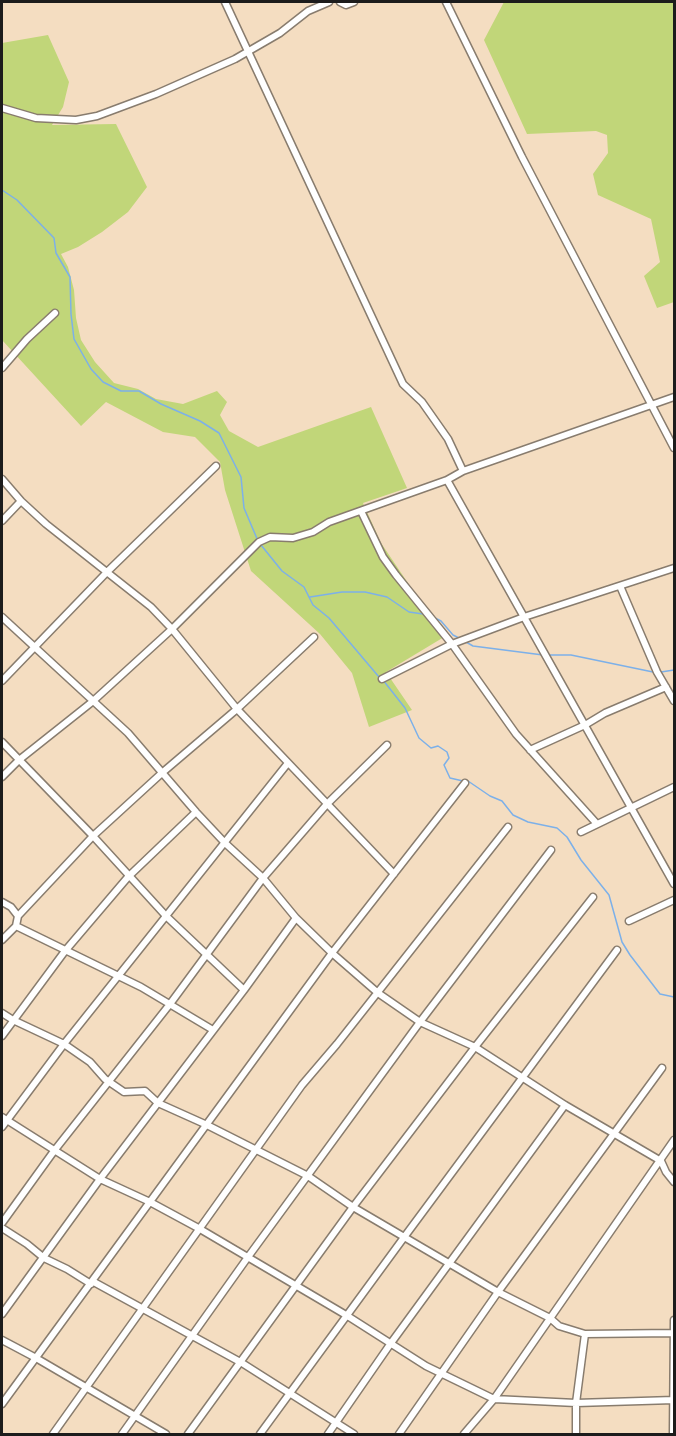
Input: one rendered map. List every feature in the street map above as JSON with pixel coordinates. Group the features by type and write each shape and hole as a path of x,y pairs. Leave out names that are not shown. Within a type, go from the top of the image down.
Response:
{"street":[{"path":"225,2 404,384 422,402 448,439 463,471"},
{"path":"2,108 36,118 76,120 97,116 156,94 247,51 280,33 308,11 329,2"},
{"path":"340,2 346,5 354,2"},
{"path":"446,2 522,158 675,448"},
{"path":"2,368 27,339 55,314"},
{"path":"2,777 19,760 92,702 172,628 259,542 270,537 293,538 313,532 329,522 447,480 463,471 675,397"},
{"path":"2,681 108,570 216,466"},
{"path":"2,479 21,501 74,546 108,570 172,628 237,709 394,874"},
{"path":"447,480 675,884"},
{"path":"2,521 21,501"},
{"path":"361,511 383,557 452,644 516,734 597,824"},
{"path":"382,679 452,644 524,617 675,568"},
{"path":"620,586 657,672 675,701"},
{"path":"2,617 128,733 196,812 263,878 296,918 378,993 420,1022 475,1047 565,1105 661,1161 666,1172 675,1182"},
{"path":"2,940 16,926 18,916 93,836 237,709 314,637"},
{"path":"530,750 585,725 605,712 666,687"},
{"path":"2,742 166,916 244,990"},
{"path":"2,1223 54,1151 170,1004 263,878 327,804 387,745"},
{"path":"2,1127 4,1119 288,763"},
{"path":"2,1404 332,953 465,783"},
{"path":"581,832 675,787"},
{"path":"2,1035 65,951 128,877 196,812"},
{"path":"53,1434 302,1085 378,993 508,827"},
{"path":"122,1434 191,1335 420,1022 551,850"},
{"path":"188,1434 242,1363 294,1286 353,1207 593,897"},
{"path":"629,921 675,900"},
{"path":"2,902 11,907 18,916"},
{"path":"2,1314 296,918"},
{"path":"16,926 141,987 213,1030"},
{"path":"260,1434 617,950"},
{"path":"2,1012 13,1020 64,1044 90,1062 108,1082 124,1092 145,1091 158,1103 308,1176 353,1207 498,1292 550,1317 559,1326 585,1334 674,1333"},
{"path":"399,1434 498,1292 662,1068"},
{"path":"328,1434 391,1343 565,1105"},
{"path":"4,1119 100,1179 200,1229 442,1374 494,1399 576,1403 674,1400"},
{"path":"464,1434 494,1399 675,1140"},
{"path":"2,1228 44,1258 143,1308 242,1363 354,1434"},
{"path":"673,1434 675,1320"},
{"path":"576,1434 576,1403 585,1334"},
{"path":"2,1340 166,1434"}],"green space":[{"path":"504,2 674,2 674,302 657,308 644,276 660,262 651,219 598,195 593,174 608,153 607,135 596,131 527,134 484,40"},
{"path":"48,35 69,82 63,107 52,125 116,124 147,187 128,212 102,232 78,247 61,254 68,267 74,290 76,318 81,340 95,362 114,383 138,389 156,399 183,404 217,391 227,402 220,415 229,431 258,447 371,407 407,488 363,503 381,543 416,595 449,634 386,672 412,710 369,727 352,673 320,634 251,571 225,490 220,462 195,437 163,432 106,402 81,426 2,340 2,43"}],"waterway":[{"path":"2,190 17,200 54,238 56,253 70,277 74,339 91,369 103,382 121,391 139,391 219,433 241,477 244,508 258,541"},
{"path":"261,545 282,571 304,587 313,605 329,618 379,677"},
{"path":"310,597 342,592 365,592 387,597 409,612 423,614"},
{"path":"433,617 441,621 453,635 459,638"},
{"path":"466,642 473,646 543,655"},
{"path":"548,655 571,655 653,672"},
{"path":"661,672 674,670"},
{"path":"383,680 405,708 419,738 431,748 438,746 447,752 449,758 444,765 450,778 463,781"},
{"path":"468,781 502,801 513,815 528,822 557,828 567,837 581,860 609,895 622,942 630,955 660,994 674,997"}]}
